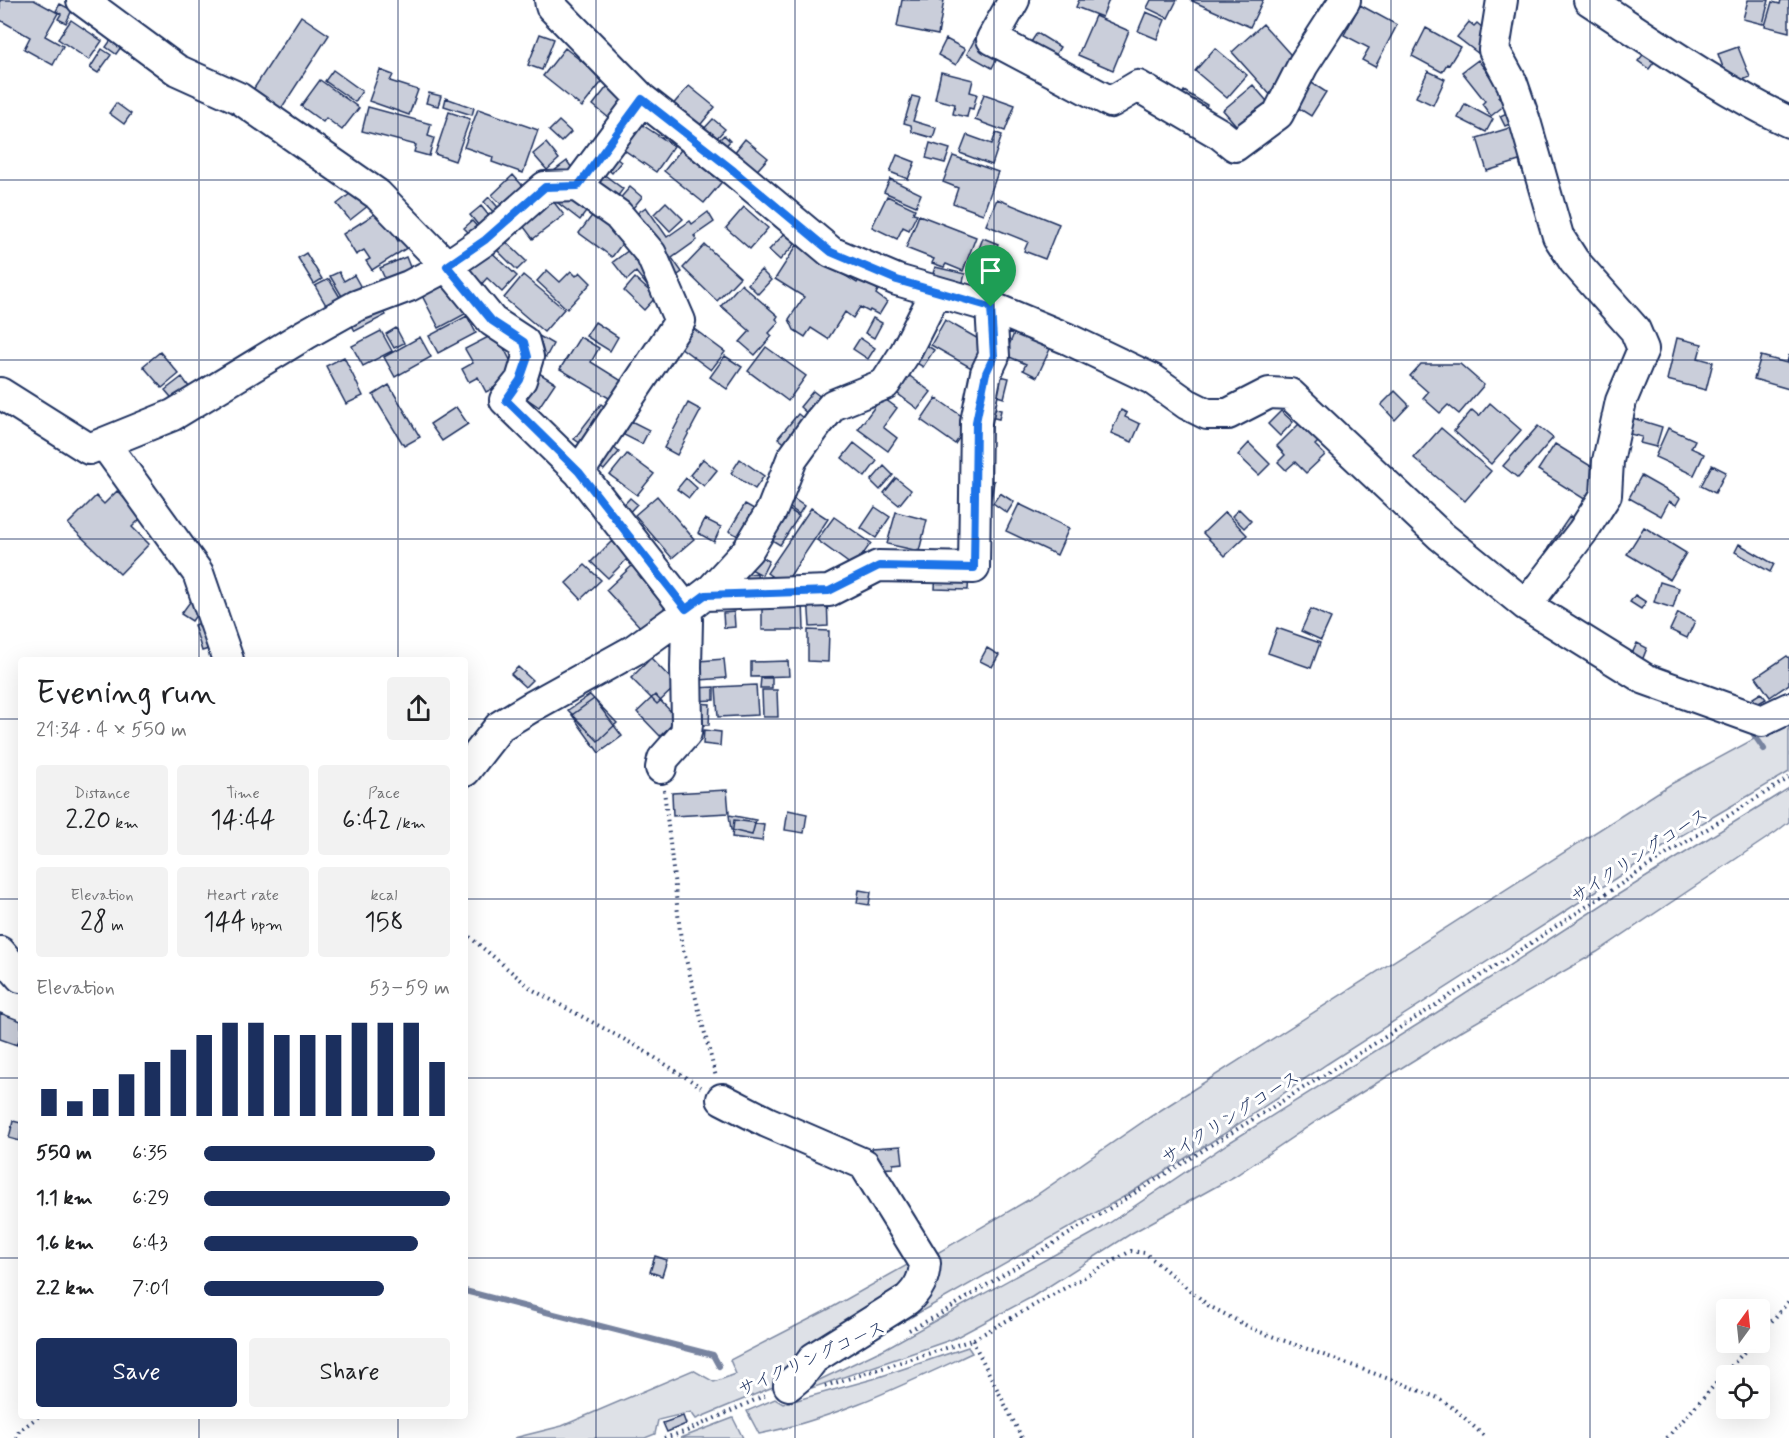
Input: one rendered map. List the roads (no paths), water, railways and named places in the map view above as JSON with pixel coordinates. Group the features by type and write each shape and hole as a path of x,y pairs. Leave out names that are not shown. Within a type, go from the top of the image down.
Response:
{"street":[{"path":"82,0 177,70 239,98 377,194 447,266 492,321 524,342 528,357 520,380 506,400 579,472 695,602"},
{"path":"550,0 551,6 642,99 734,171 831,252 897,280 991,307 1068,339 1152,379 1187,404 1207,414 1228,414 1269,393 1290,394 1442,536 1526,605 1645,679 1762,721 1787,707"},
{"path":"1014,0 992,39 1111,102 1138,86 1220,134 1235,146 1278,114 1303,65 1345,0"},
{"path":"1502,0 1494,50 1512,83 1526,121 1558,236 1574,261 1635,330 1642,349 1621,401 1608,461 1606,495 1583,531 1526,605"},
{"path":"1589,0 1703,76 1789,122"},
{"path":"578,186 642,99"},
{"path":"0,393 89,449 174,415 356,306 409,286 447,266 485,240 545,187 578,186 618,214 651,254 680,321 579,472"},
{"path":"468,767 500,726 634,650 676,619 748,550 772,510 792,459 833,405 885,384 905,353 936,292"},
{"path":"695,602 829,591 879,566 974,568 976,422 986,373 994,356 991,307"},
{"path":"104,443 198,573 227,657"},
{"path":"661,768 663,759 686,733 687,620 695,602"},
{"path":"0,952 18,973"},
{"path":"722,1099 767,1122 864,1164 925,1263 924,1277 918,1289 908,1299 814,1358 801,1375 789,1385"}],"waterway":[{"path":"1750,729 1764,749"},
{"path":"468,1292 713,1355 719,1366"}]}
